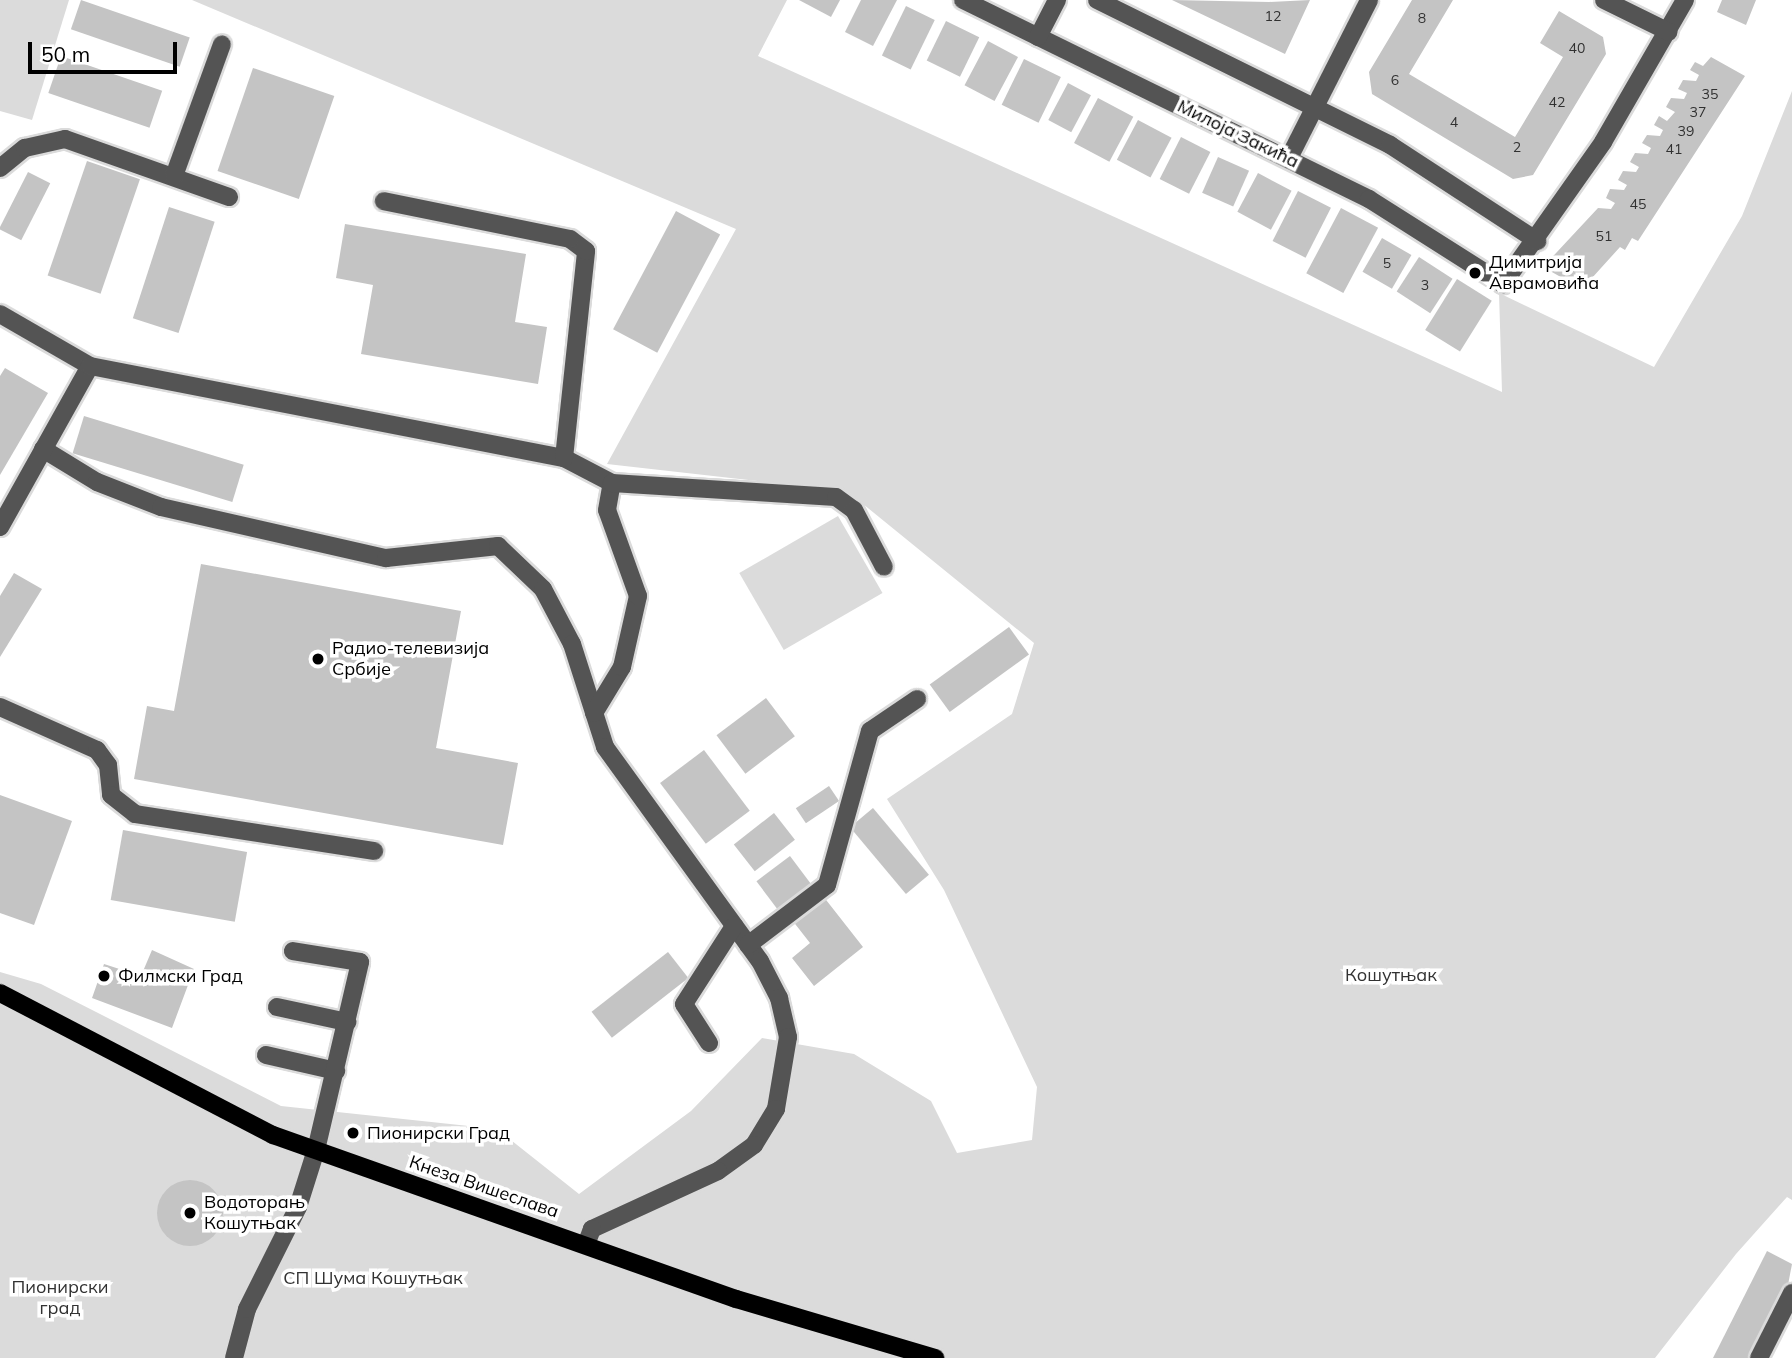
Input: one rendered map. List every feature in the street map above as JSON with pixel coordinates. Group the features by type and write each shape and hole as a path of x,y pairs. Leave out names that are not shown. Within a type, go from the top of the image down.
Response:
{"main road":[{"name":"Кнеза Вишеслава","path":"0,993 240,1120 316,1150 736,1299 935,1358"}],"street":[{"name":"Милоја Закића","path":"963,0 1289,158 1410,221 1503,284 1537,241"},
{"path":"1038,37 1057,0"},
{"path":"1097,0 1390,145 1537,241 1669,32 1685,0"},
{"path":"1289,158 1369,0"},
{"path":"1604,0 1669,32"},
{"path":"174,176 222,44"},
{"path":"0,168 25,148 65,139 229,197"},
{"path":"384,201 570,239 586,251 564,458"},
{"path":"0,313 90,366 564,458 612,483 836,497 853,510 884,567"},
{"path":"0,527 90,366"},
{"path":"43,449 97,482 161,507 386,558 503,548 548,599 614,764 748,945 779,998 787,1027 784,1084 768,1127 718,1171 592,1229 586,1245"},
{"path":"594,713 622,667 638,596 607,510 612,483"},
{"path":"748,945 827,885 870,731 917,699"},
{"path":"0,707 97,750 108,765 111,795 135,814 374,851"},
{"path":"709,1043 684,1004 734,926"},
{"path":"234,1358 247,1309 298,1207 336,1071 360,962 293,951"},
{"path":"277,1007 347,1022"},
{"path":"266,1055 336,1071"},
{"path":"1759,1358 1792,1293"}],"green space":[{"path":"0,0 69,0 32,120 0,111"},
{"name":"Кошутњак","path":"192,0 787,0 758,56 1502,392 1499,293 1654,367 1742,216 1792,91 1792,1200 1787,1197 1736,1254 1655,1358 0,1358 0,972 41,984 281,1106 497,1129 579,1194 691,1111 762,1038 854,1054 931,1101 957,1153 1032,1140 1037,1087 944,890 887,799 1012,714 1034,643 847,491 607,464 736,229"},
{"path":"838,516 882,593 784,650 739,573"}],"building":[{"path":"81,0 190,37 180,67 71,29"},
{"path":"799,0 840,0 831,17"},
{"path":"861,0 897,0 873,46 845,32"},
{"path":"1172,0 1269,2 1310,0 1285,54"},
{"path":"1412,0 1453,0 1409,74 1515,137 1563,57 1540,43 1559,11 1603,37 1606,54 1533,175 1513,179 1372,94 1369,72"},
{"path":"1722,0 1756,0 1746,25 1717,12"},
{"path":"906,6 935,20 911,69 882,55"},
{"path":"946,21 979,37 960,77 927,61"},
{"path":"988,41 1018,57 995,101 965,85"},
{"path":"61,56 162,91 149,128 48,93"},
{"path":"1711,57 1745,76 1638,241 1632,238 1625,250 1620,247 1582,289 1543,267 1598,208 1611,209 1615,203 1606,198 1610,189 1624,190 1627,185 1618,180 1623,171 1636,172 1639,167 1630,162 1635,153 1648,154 1651,148 1642,143 1647,135 1660,136 1663,130 1654,125 1659,116 1667,121 1675,112 1666,107 1671,98 1684,99 1687,93 1678,89 1683,80 1696,81 1699,75 1690,70 1695,62 1703,66"},
{"path":"1024,59 1061,77 1038,123 1002,105"},
{"path":"253,68 334,96 299,199 218,171"},
{"path":"1068,83 1091,95 1071,132 1048,120"},
{"path":"1098,98 1133,117 1109,162 1074,143"},
{"path":"1138,120 1172,138 1150,178 1117,160"},
{"path":"1181,137 1210,152 1189,194 1160,179"},
{"path":"1218,157 1249,171 1233,206 1202,193"},
{"path":"87,161 140,179 101,294 48,275"},
{"path":"28,172 50,183 21,240 0,230 0,227"},
{"path":"1258,173 1292,191 1271,230 1237,212"},
{"path":"1298,191 1331,208 1306,258 1273,241"},
{"path":"169,207 215,222 178,333 133,318"},
{"path":"1341,208 1378,228 1343,293 1306,273"},
{"path":"676,211 720,234 657,353 613,329"},
{"path":"345,224 526,254 515,322 547,327 538,384 361,354 373,285 336,278"},
{"path":"1382,238 1411,255 1392,289 1362,272"},
{"path":"1419,257 1453,279 1430,313 1397,291"},
{"path":"1457,279 1492,301 1460,352 1425,330"},
{"path":"5,368 48,393 0,475 0,376"},
{"path":"84,416 244,465 232,502 73,453"},
{"name":"Радио-телевизија Србије","path":"201,564 461,611 436,748 518,763 503,845 134,779 147,706 174,711"},
{"path":"14,573 42,589 0,657 0,596"},
{"path":"1009,627 1029,655 950,712 930,685"},
{"path":"766,698 795,736 745,774 716,735"},
{"path":"704,750 750,811 706,844 660,783"},
{"path":"829,786 839,801 806,823 796,808"},
{"path":"0,795 72,821 34,925 0,913"},
{"path":"873,808 929,875 906,894 850,827"},
{"path":"774,813 795,840 755,871 734,844"},
{"path":"123,830 247,852 235,922 111,900"},
{"path":"790,856 813,887 780,912 756,881"},
{"path":"823,896 863,947 814,986 792,958 810,943 792,920"},
{"path":"152,950 194,969 172,1028 92,998 104,964 141,976"},
{"path":"668,952 688,978 612,1038 592,1012"},
{"name":"Водоторањ Кошутњак","path":"190,1180 203,1183 213,1190 220,1200 223,1213 220,1226 213,1236 203,1243 190,1246 177,1243 167,1236 160,1226 157,1213 160,1200 167,1190 177,1183"},
{"path":"1767,1251 1792,1264 1787,1290 1752,1358 1713,1358"}],"place":[{"name":"Димитрија Аврамовића","path":"1475,273"},
{"name":"Радио-телевизија Србије","path":"318,659"},
{"name":"Филмски Град","path":"104,976"},
{"name":"Пионирски Град","path":"353,1133"},
{"name":"Водоторањ Кошутњак","path":"190,1213"}],"park label":[{"name":"СП Шума Кошутњак","path":"373,1278"},
{"name":"Пионирски град","path":"60,1298"}]}
